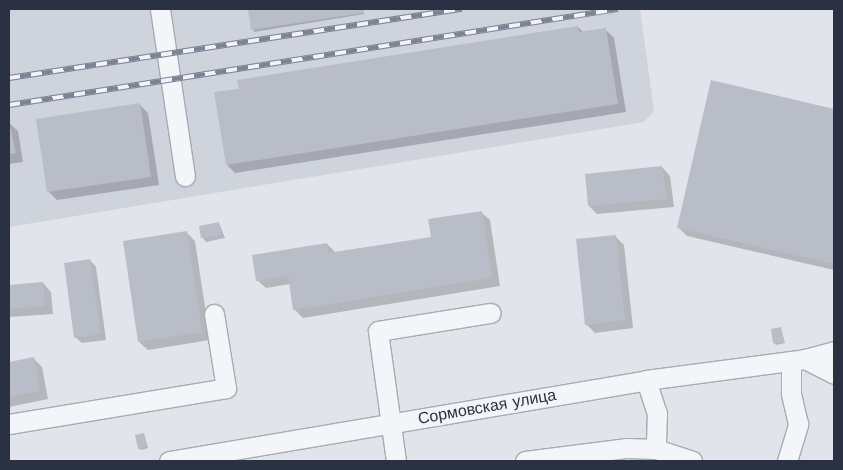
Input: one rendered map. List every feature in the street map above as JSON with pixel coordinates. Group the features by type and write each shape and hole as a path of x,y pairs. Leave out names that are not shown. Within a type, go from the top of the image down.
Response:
{"street":[{"path":"160,9 185,176"},
{"path":"396,461 378,331 491,313"},
{"path":"9,424 226,388 214,314"},
{"name":"Сормовская улица","path":"169,461 646,380 798,360 834,351"},
{"path":"788,461 798,424 791,393 798,360 834,374"},
{"name":"Сормовская улица","path":"798,360 834,364"},
{"path":"646,380 657,412 656,449"},
{"path":"525,461 627,448 656,449 692,461"}],"shaded area":[{"path":"9,9 640,9 654,111 644,122 9,227"}],"building":[{"path":"248,9 362,9 363,13 251,30"},
{"path":"578,26 579,32 606,28 618,104 226,165 214,92 239,89 237,80"},
{"path":"711,80 834,109 834,264 677,228"},
{"path":"140,103 151,177 47,192 36,119"},
{"path":"9,122 16,153 9,154"},
{"path":"662,166 667,199 588,206 585,174"},
{"path":"482,211 492,278 293,310 288,276 256,281 252,255 327,243 329,253 431,237 428,219"},
{"path":"219,222 221,235 201,238 199,226"},
{"path":"187,231 202,332 138,342 123,241"},
{"path":"616,235 625,320 585,325 576,239"},
{"path":"90,259 101,334 74,338 64,263"},
{"path":"43,282 45,306 9,309 9,285"},
{"path":"781,327 784,342 773,343 771,329"},
{"path":"34,357 40,391 9,397 9,362"},
{"path":"144,433 147,446 138,449 135,435"}],"railway":[{"path":"9,78 462,9"},
{"path":"9,105 618,9"}]}
